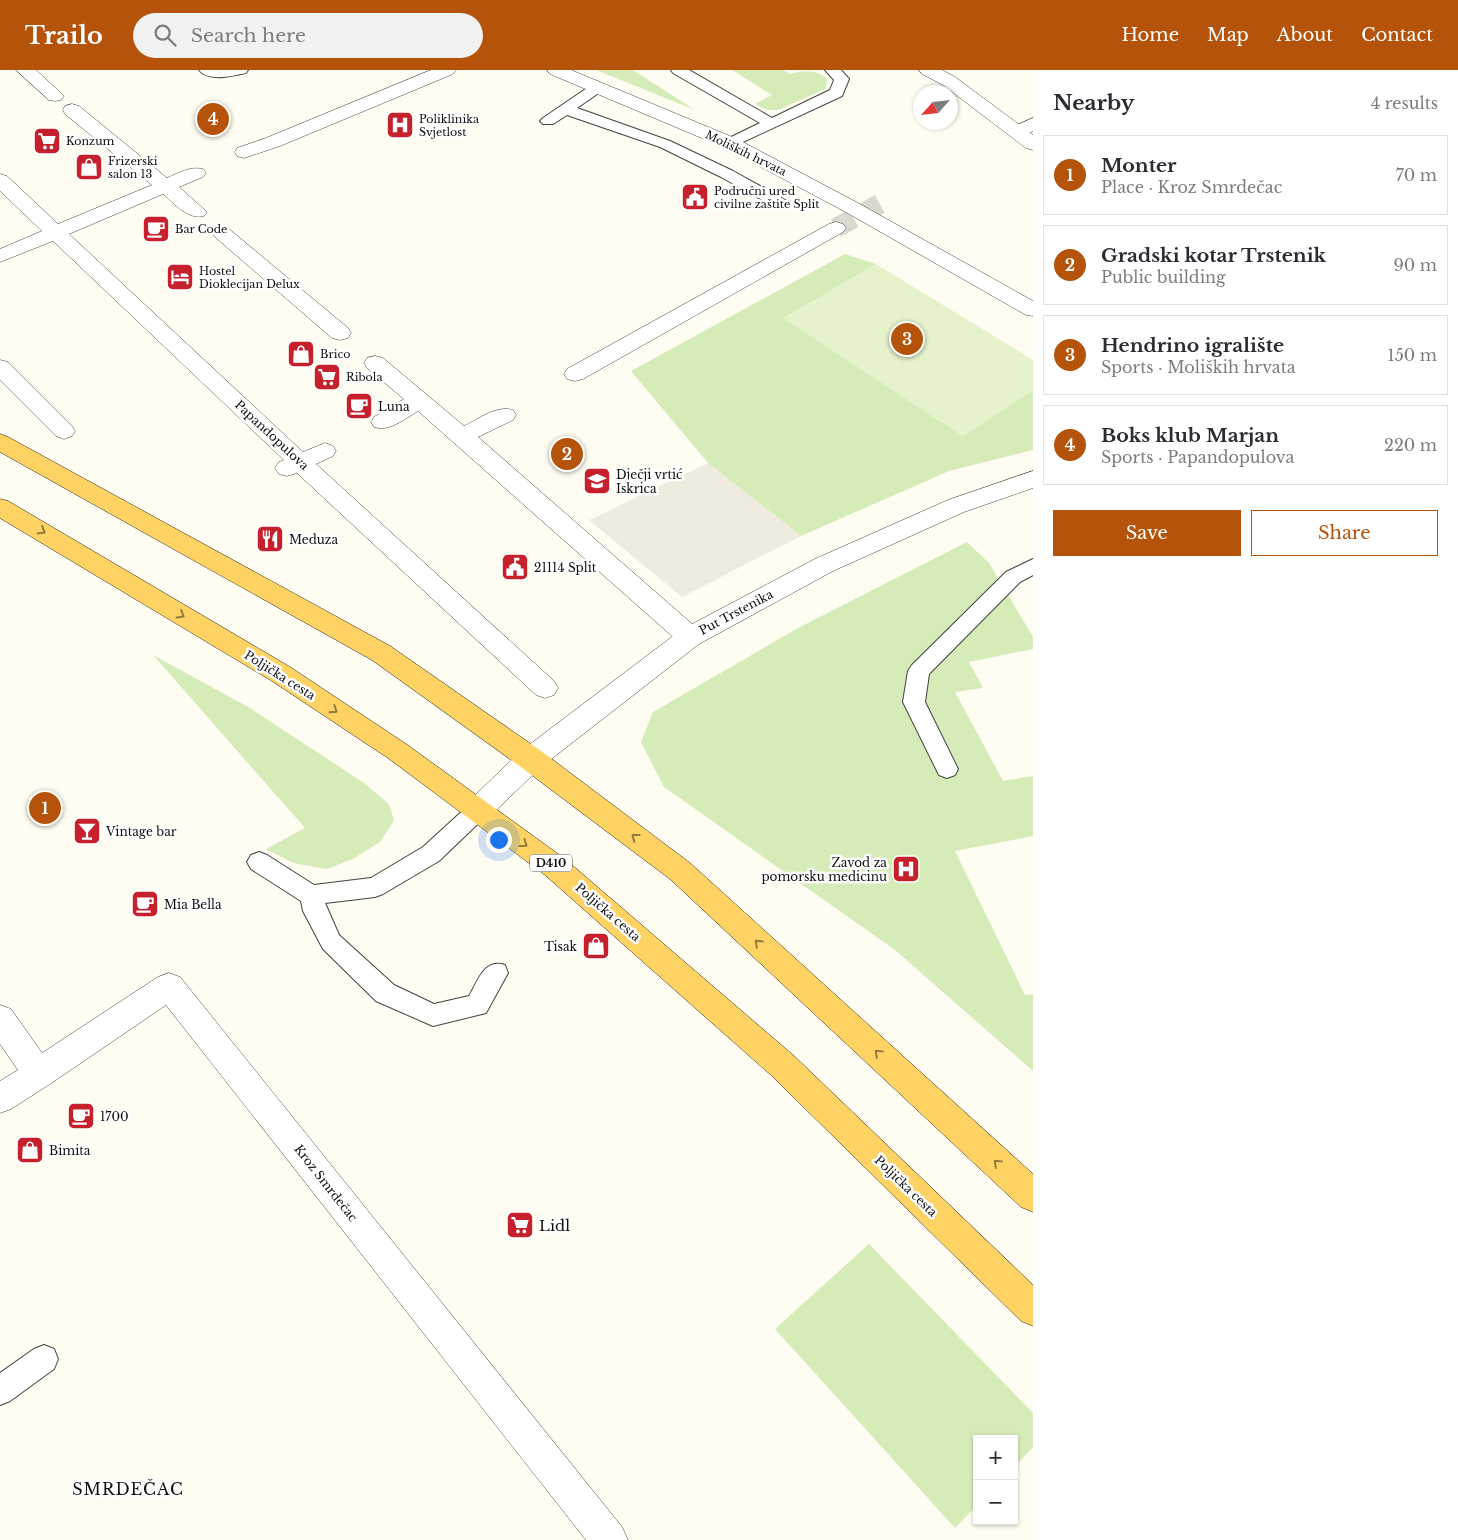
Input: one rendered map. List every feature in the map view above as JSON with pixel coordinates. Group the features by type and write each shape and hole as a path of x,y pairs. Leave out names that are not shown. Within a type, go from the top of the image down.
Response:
{"main road":[{"path":"0,442 381,653 531,759 680,871 1033,1196"},
{"name":"Poljička cesta","path":"0,506 281,674 397,751 555,867 784,1066 1033,1309"}],"street":[{"path":"24,70 55,96"},
{"path":"244,152 273,142 448,70"},
{"name":"Moliških hrvata","path":"556,70 730,143 851,207 1033,310"},
{"path":"928,70 1026,128 1033,144"},
{"path":"72,110 197,212"},
{"path":"0,256 196,173"},
{"name":"Papandopulova","path":"0,180 56,231 294,466 545,688"},
{"path":"575,374 836,228"},
{"path":"222,233 340,333"},
{"path":"375,364 462,436 690,637"},
{"path":"0,367 64,431"},
{"path":"382,422 419,400"},
{"path":"462,436 505,415"},
{"path":"294,466 325,450"},
{"name":"Put Trstenika","path":"478,810 531,759 690,637 824,566 956,506 1033,479"},
{"name":"Kroz Smrdečac","path":"0,1099 169,986 609,1540"},
{"path":"0,1019 39,1074"}],"lane":[{"path":"206,70 213,73 241,70"},
{"path":"678,70 770,123"},
{"path":"730,143 837,93 842,79 832,70"},
{"path":"548,121 567,110 598,87"},
{"path":"567,110 665,144 728,174 781,204"},
{"path":"947,769 914,702 919,671 1013,577 1033,566"},
{"path":"259,862 311,895 375,887 431,854 478,810"},
{"path":"311,895 315,911 331,942 385,993 433,1015 477,1005 496,973"},
{"path":"0,1391 44,1359"}],"green space":[{"path":"596,70 633,70 695,110"},
{"path":"732,70 783,70 790,74 804,71 813,72 826,77 827,84 825,89 778,110 767,110 755,104 772,95"},
{"path":"845,254 876,264 784,318 963,436 1033,390 1033,450 949,471 801,536 708,463 631,371"},
{"path":"876,264 1033,360 1033,390 963,436 783,318"},
{"name":"Zavod za pomorsku medicinu","path":"967,542 989,563 1033,637 1033,649 969,662 983,688 955,692 1003,781 1033,776 1033,836 955,851 1025,995 1033,994 1033,1071 895,950 664,787 641,742 653,712 798,628"},
{"path":"153,655 250,708 364,783 389,804 394,820 380,842 353,859 327,869 293,863 266,849 305,828"},
{"path":"869,1244 1033,1413 1033,1447 1018,1463 1018,1435 973,1435 973,1509 955,1528 775,1329"}],"shaded area":[{"path":"708,463 801,536 682,597 589,520"}],"tunnel":[{"path":"836,228 885,201"}],"place":[{"name":"Boks klub Marjan","path":"213,119"},
{"name":"Poliklinika Svjetlost","path":"400,125"},
{"name":"Konzum","path":"47,141"},
{"name":"Frizerski salon 13","path":"89,167"},
{"name":"Područni ured civilne zaštite Split","path":"695,197"},
{"name":"Bar Code","path":"156,229"},
{"name":"Hostel Dioklecijan Delux","path":"180,277"},
{"name":"Hendrino igralište","path":"907,339"},
{"name":"Brico","path":"301,354"},
{"name":"Ribola","path":"327,377"},
{"name":"Luna","path":"359,406"},
{"name":"Gradski kotar Trstenik","path":"567,454"},
{"name":"Dječji vrtić Iskrica","path":"597,481"},
{"name":"Meduza","path":"270,539"},
{"name":"21114 Split","path":"515,567"},
{"name":"Monter","path":"45,808"},
{"name":"Vintage bar","path":"87,831"},
{"name":"Zavod za pomorsku medicinu","path":"906,869"},
{"name":"Mia Bella","path":"145,904"},
{"name":"Tisak","path":"596,946"},
{"name":"1700","path":"81,1116"},
{"name":"Bimita","path":"30,1150"},
{"name":"Lidl","path":"520,1225"}],"district":[{"name":"SMRDEČAC","path":"128,1489"}]}
